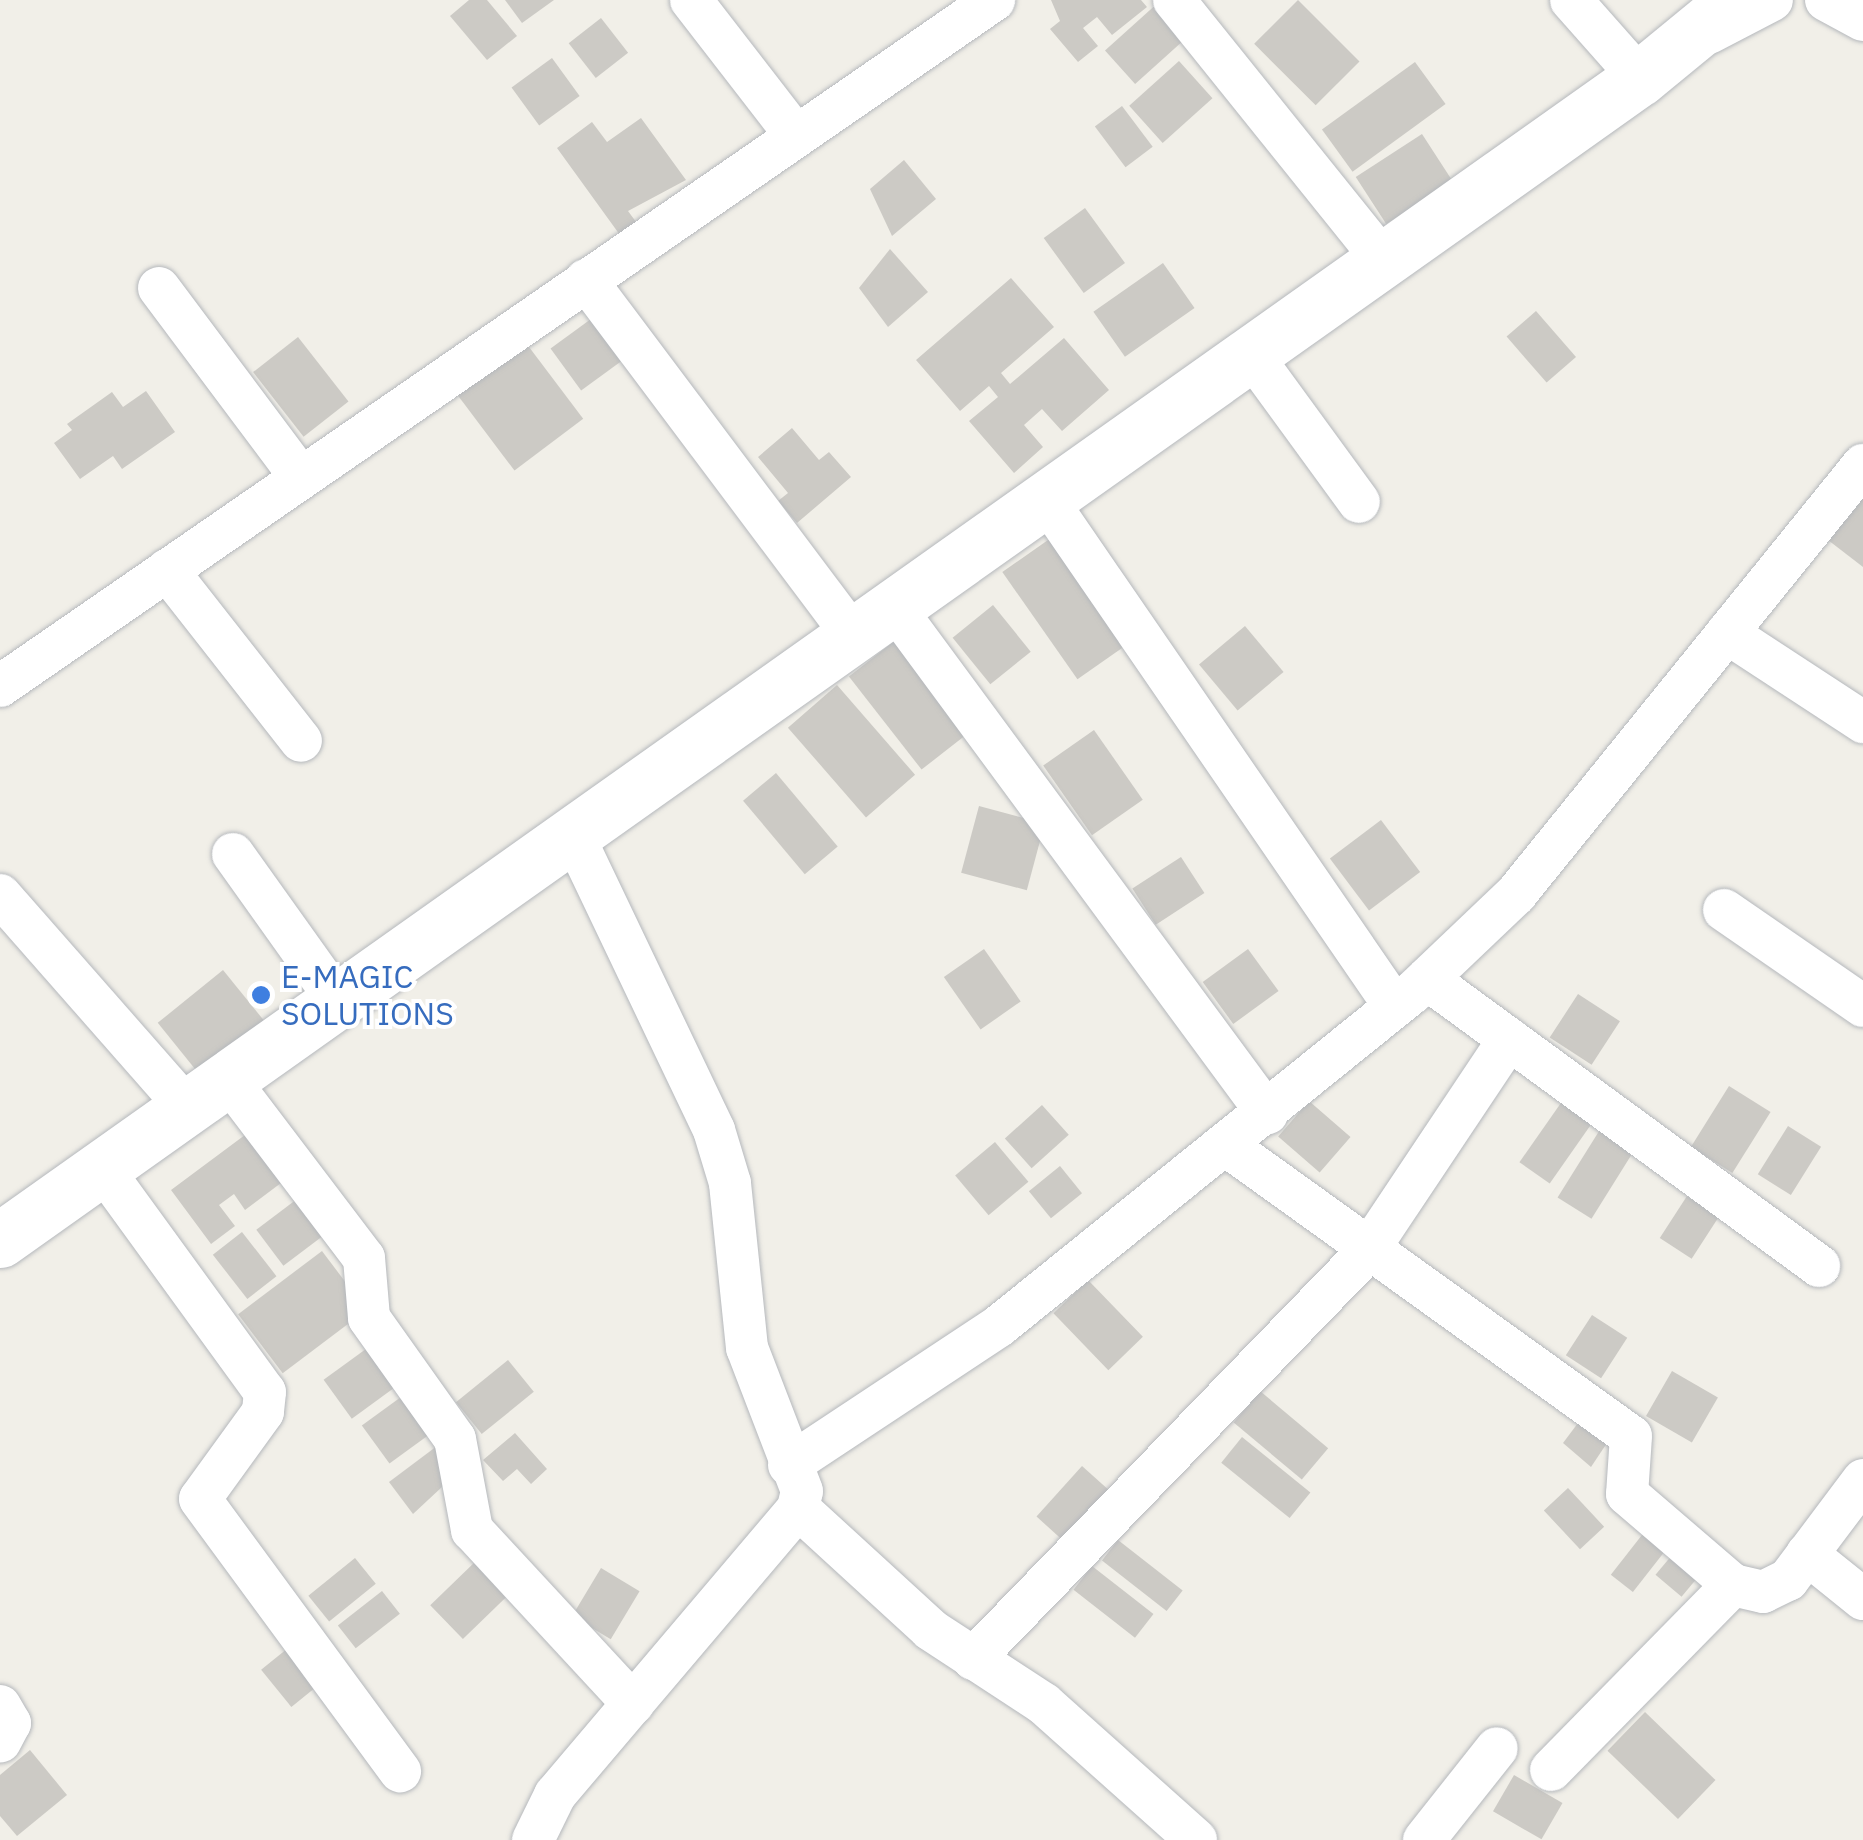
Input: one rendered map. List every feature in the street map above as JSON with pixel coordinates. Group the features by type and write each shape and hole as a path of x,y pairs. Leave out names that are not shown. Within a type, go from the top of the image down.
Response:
{"main road":[{"path":"0,1240 1640,78 1690,42 1734,0"}],"street":[{"path":"691,0 796,136"},
{"path":"0,686 796,136 948,12 994,0"},
{"path":"1174,0 1383,260"},
{"path":"1572,0 1640,78"},
{"path":"1690,42 1772,0"},
{"path":"1826,0 1863,20"},
{"path":"586,280 873,622 1266,1114"},
{"path":"159,288 301,478"},
{"path":"1252,354 1359,502"},
{"path":"789,1465 999,1326 1227,1146 1428,979 1516,894 1863,466"},
{"path":"1046,499 1395,1007"},
{"path":"167,570 301,741"},
{"path":"1728,633 1863,722"},
{"path":"533,1840 556,1795 798,1508 802,1491 747,1348 730,1184 714,1130 573,834"},
{"path":"233,854 338,1001"},
{"path":"0,895 207,1093 364,1258 369,1318 454,1439 472,1530 632,1704"},
{"path":"1724,910 1863,1006"},
{"path":"1428,979 1819,1266"},
{"path":"973,1659 1367,1252 1510,1039"},
{"path":"1227,1146 1367,1252 1631,1436 1627,1494 1733,1585 1763,1592 1807,1554 1863,1480"},
{"path":"102,1168 265,1392 263,1412 200,1500 400,1771"},
{"path":"798,1508 973,1659 1044,1704 1196,1840"},
{"path":"1807,1554 1863,1599"},
{"path":"1551,1770 1733,1585"},
{"path":"0,1706 10,1723 0,1742"},
{"path":"1424,1840 1498,1748"}],"building":[{"path":"469,0 487,0 517,36 487,60 450,16"},
{"path":"505,0 554,0 522,23"},
{"path":"1051,0 1141,0 1147,7 1112,35 1097,17 1083,28 1098,46 1078,62 1050,29 1060,21"},
{"path":"1298,0 1360,62 1316,105 1254,44"},
{"path":"1160,1 1190,34 1135,84 1105,51"},
{"path":"601,18 628,53 596,78 569,43"},
{"path":"552,58 580,96 539,125 512,87"},
{"path":"1179,61 1212,98 1163,143 1129,106"},
{"path":"1415,62 1446,104 1353,172 1322,130"},
{"path":"1122,106 1153,147 1126,167 1095,126"},
{"path":"641,118 686,180 628,211 642,230 625,242 557,148 592,122 607,142"},
{"path":"1422,134 1452,181 1386,224 1356,177"},
{"path":"904,160 936,199 892,236 870,189"},
{"path":"1085,208 1125,263 1084,293 1044,238"},
{"path":"890,249 928,292 888,327 859,288"},
{"path":"1163,263 1195,308 1125,357 1093,312"},
{"path":"1011,278 1054,327 1001,373 1010,384 1064,338 1109,390 1062,431 1042,409 1024,425 1043,447 1014,473 969,421 998,397 989,386 960,411 916,360"},
{"path":"1536,311 1576,357 1547,383 1507,337"},
{"path":"591,319 622,361 581,390 551,348"},
{"path":"298,337 348,402 304,437 253,372"},
{"path":"523,339 583,419 514,471 454,391"},
{"path":"146,391 175,432 122,469 113,456 80,479 54,443 72,430 67,424 112,392 123,407"},
{"path":"792,428 819,460 829,452 851,477 797,523 778,501 788,493 758,457"},
{"path":"1863,496 1863,567 1828,540"},
{"path":"1058,533 1133,640 1077,679 1002,572"},
{"path":"993,605 1031,652 990,684 953,638"},
{"path":"1245,626 1284,672 1238,711 1199,665"},
{"path":"897,639 970,732 922,770 849,677"},
{"path":"837,685 915,775 866,817 788,728"},
{"path":"1094,730 1143,800 1092,835 1043,766"},
{"path":"776,773 838,847 805,874 743,801"},
{"path":"979,806 1045,824 1027,890 961,873"},
{"path":"1381,820 1420,872 1369,910 1330,859"},
{"path":"1181,857 1204,893 1156,925 1132,889"},
{"path":"984,949 1021,1001 981,1030 944,977"},
{"path":"1248,949 1279,991 1233,1024 1203,982"},
{"path":"223,970 265,1022 200,1075 158,1023"},
{"path":"1578,994 1620,1021 1592,1065 1550,1038"},
{"path":"1729,1086 1771,1112 1732,1173 1691,1147"},
{"path":"1563,1100 1593,1121 1550,1183 1519,1162"},
{"path":"1309,1101 1351,1137 1320,1173 1278,1136"},
{"path":"1042,1105 1069,1135 1032,1168 1005,1138"},
{"path":"1788,1126 1821,1147 1791,1195 1758,1174"},
{"path":"1601,1128 1635,1149 1591,1219 1558,1198"},
{"path":"253,1129 289,1177 245,1210 234,1194 219,1205 235,1226 211,1244 171,1190"},
{"path":"995,1142 1028,1182 989,1215 955,1175"},
{"path":"1060,1166 1082,1193 1051,1218 1029,1191"},
{"path":"305,1193 332,1229 283,1266 256,1230"},
{"path":"1687,1196 1719,1217 1692,1259 1660,1238"},
{"path":"242,1232 276,1276 247,1299 213,1255"},
{"path":"322,1251 367,1310 283,1373 238,1314"},
{"path":"1088,1280 1143,1337 1108,1370 1053,1313"},
{"path":"1592,1315 1627,1338 1601,1378 1566,1355"},
{"path":"377,1341 405,1380 352,1419 324,1380"},
{"path":"508,1360 534,1392 482,1434 456,1402"},
{"path":"1672,1371 1718,1398 1692,1443 1646,1416"},
{"path":"412,1389 440,1427 389,1463 362,1425"},
{"path":"1260,1391 1328,1448 1302,1480 1234,1422"},
{"path":"1581,1419 1611,1437 1591,1467 1563,1443"},
{"path":"515,1433 547,1469 531,1484 517,1469 503,1481 483,1460"},
{"path":"1242,1437 1310,1492 1290,1518 1221,1463"},
{"path":"437,1446 457,1473 413,1514 389,1482"},
{"path":"1082,1466 1115,1496 1070,1547 1036,1517"},
{"path":"1568,1488 1604,1527 1580,1549 1544,1511"},
{"path":"1649,1526 1671,1543 1633,1592 1611,1575"},
{"path":"1118,1540 1183,1590 1167,1611 1102,1560"},
{"path":"1678,1548 1704,1570 1682,1597 1656,1575"},
{"path":"355,1558 376,1584 329,1621 308,1596"},
{"path":"477,1560 510,1594 463,1639 430,1605"},
{"path":"1092,1566 1153,1614 1135,1638 1074,1590"},
{"path":"601,1568 640,1591 611,1639 572,1616"},
{"path":"382,1591 400,1614 356,1648 338,1625"},
{"path":"293,1644 323,1681 291,1707 261,1670"},
{"path":"1645,1712 1715,1780 1678,1819 1607,1751"},
{"path":"30,1750 67,1795 17,1836 0,1816 0,1775"},
{"path":"1514,1775 1562,1803 1541,1839 1493,1811"}],"place":[{"name":"E-MAGIC SOLUTIONS","path":"261,995"}]}
